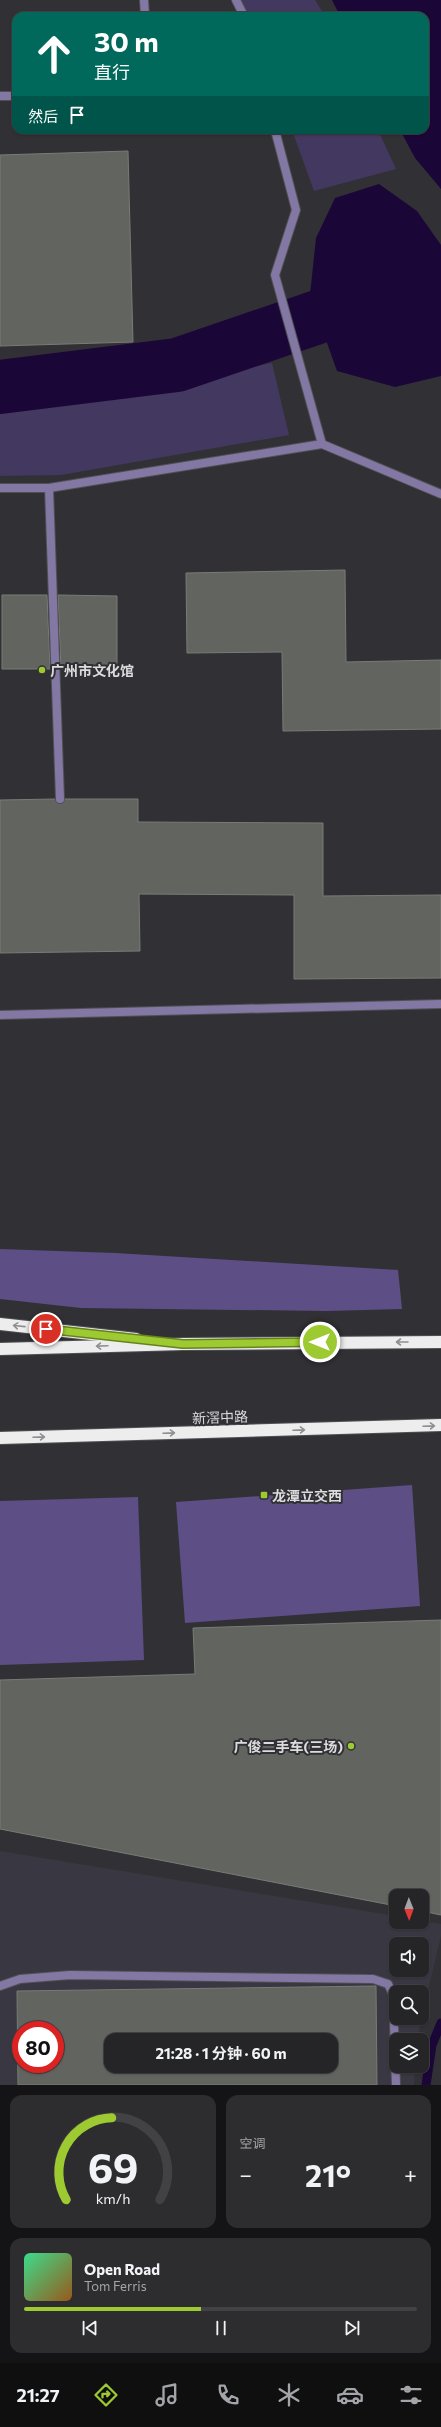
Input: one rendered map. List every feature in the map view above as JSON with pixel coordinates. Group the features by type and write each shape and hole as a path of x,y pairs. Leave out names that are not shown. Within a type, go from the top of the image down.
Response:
{"highway":[{"path":"0,1324 183,1344"},
{"path":"0,1349 183,1344 441,1342"},
{"name":"新滘中路","path":"0,1438 441,1425"}],"street":[{"path":"144,0 146,12"},
{"path":"236,0 242,12"},
{"path":"0,96 12,96"},
{"path":"276,134 296,210 275,275 322,444"},
{"path":"0,488 49,488 322,444 441,494"},
{"path":"49,488 60,799"},
{"path":"0,1015 441,1004"},
{"path":"0,1986 20,1979 70,1975 373,1980 388,1984 393,1994 396,2085"}],"shaded area":[{"path":"235,0 315,0 322,12 240,12"},
{"path":"332,0 441,0 441,189 415,158 402,134 429,134 429,12 338,12"},
{"path":"293,134 380,134 396,169 314,191"},
{"path":"379,184 417,211 441,245 441,376 395,387 337,371 310,295 316,238 335,198"},
{"path":"272,363 289,435 61,475 0,476 0,401 174,382"},
{"path":"0,1249 115,1253 398,1270 402,1309 327,1311 81,1308 0,1299"},
{"path":"412,1485 420,1606 185,1623 176,1502"},
{"path":"138,1497 144,1660 0,1665 0,1501"},
{"path":"0,1851 389,1915 389,1929 429,1929 429,1922 441,1924 441,1936 429,1986 389,1985 389,2025 420,2025 419,2033 389,2033 389,2073 415,2073 414,2085 0,2085"}],"building":[{"path":"128,151 133,342 0,346 0,155"},
{"path":"345,570 346,662 441,660 441,729 283,731 282,652 187,653 186,573"},
{"path":"2,595 47,595 50,669 2,669"},
{"path":"58,595 117,596 117,670 61,669"},
{"path":"55,799 60,804 65,799 138,799 138,822 323,823 323,896 441,895 441,978 294,979 294,895 139,894 140,951 0,953 0,800"},
{"path":"441,1620 441,1915 429,1912 429,1889 389,1889 389,1905 0,1829 0,1680 195,1674 193,1628"},
{"path":"376,1986 377,2085 18,2085 18,2073 64,2073 64,2021 17,2021 17,1991"}],"waterway":[{"path":"0,387 177,365 441,275"},
{"path":"426,2085 432,2045 441,2023"}],"place":[{"name":"广州市文化馆","path":"42,670"},
{"name":"龙潭立交西","path":"264,1495"},
{"name":"广俊二手车(三场)","path":"351,1746"}],"route":[{"path":"46,1329 183,1344 320,1342"}]}
